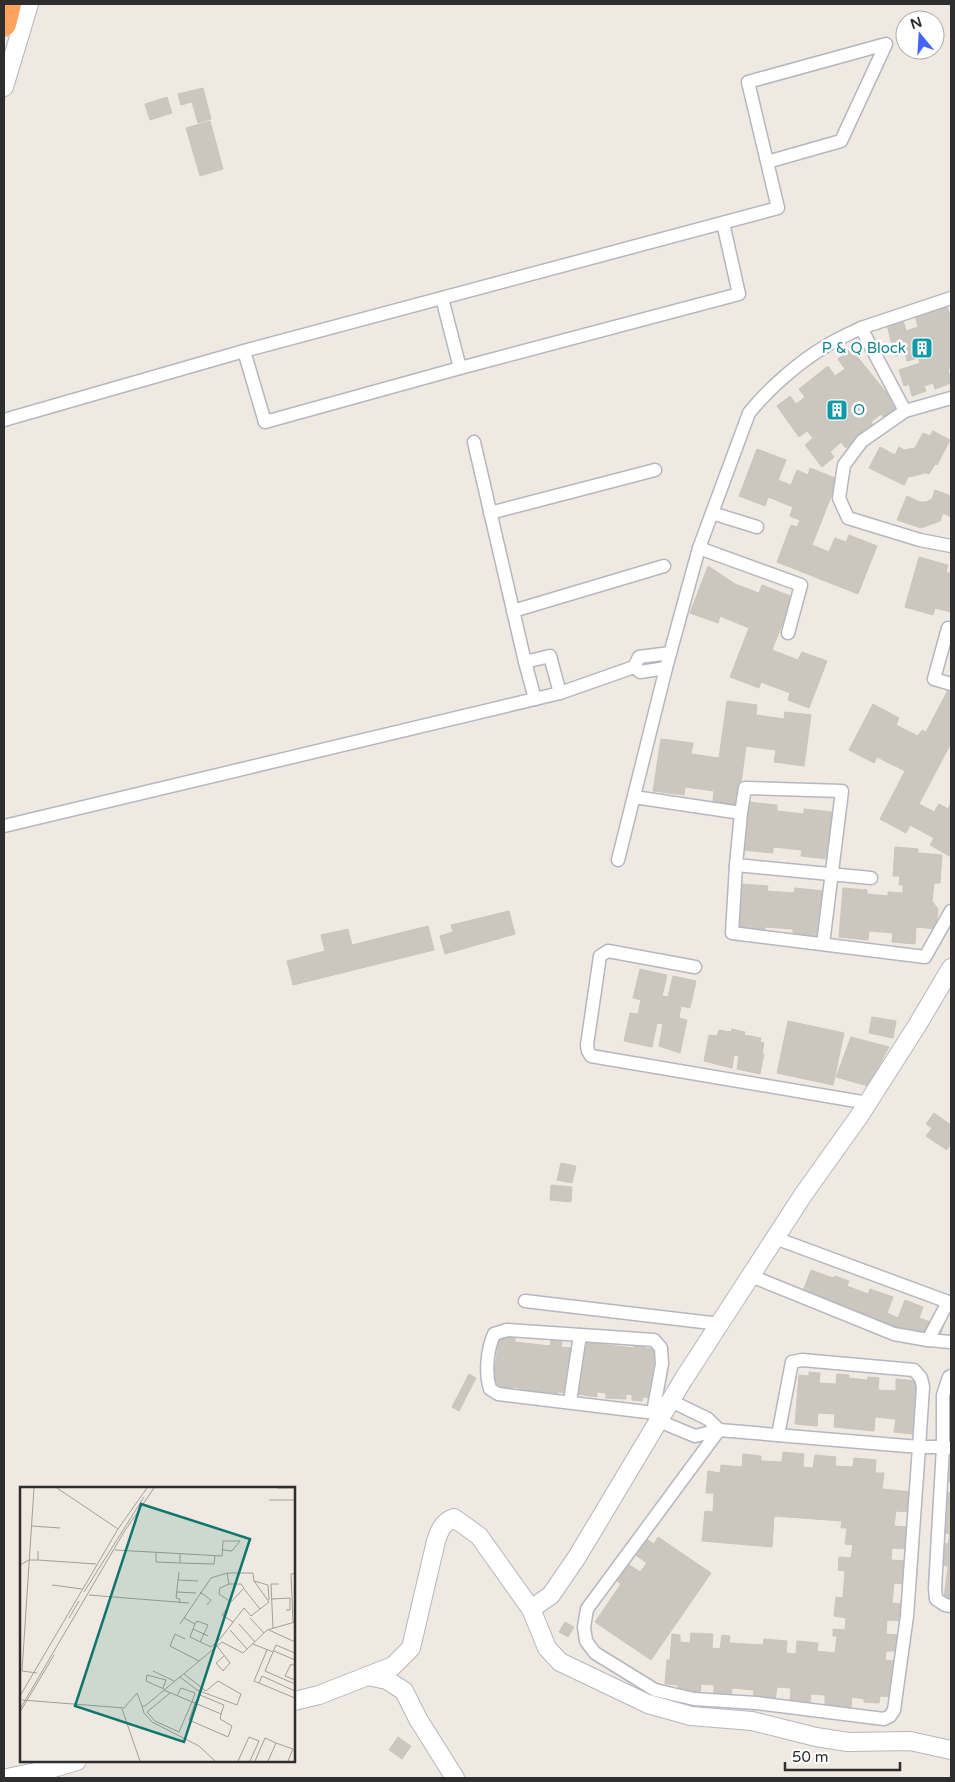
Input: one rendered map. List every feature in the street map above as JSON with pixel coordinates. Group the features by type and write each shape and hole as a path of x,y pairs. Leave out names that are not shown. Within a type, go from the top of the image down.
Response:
{"highway":[{"path":"4,24 9,4"}],"main road":[{"path":"4,87 29,4"},
{"path":"531,1608 552,1596 662,1412 775,1238 868,1103 951,968"},
{"path":"295,1701 319,1695 393,1666 411,1648 436,1541 441,1528 454,1518 479,1536 531,1608 547,1648 560,1662 648,1704 691,1716 752,1721 848,1742 910,1741 951,1750"},
{"path":"367,1676 387,1680 404,1691 418,1719 455,1778"},
{"path":"7,1778 74,1762"}],"street":[{"path":"4,420 244,351 778,208 767,162 748,82 886,44 841,141 767,162"},
{"path":"244,351 265,422 739,294 723,223"},
{"path":"442,298 460,368"},
{"path":"618,860 666,668 699,548 749,413 758,402 795,368 825,346 861,328 951,298"},
{"path":"861,328 905,410"},
{"path":"951,398 905,410 862,441 844,465 839,498 848,518 920,540 951,546"},
{"path":"474,442 535,699"},
{"path":"490,513 655,470"},
{"path":"712,512 757,527"},
{"path":"699,548 801,585 788,633"},
{"path":"513,611 664,566"},
{"path":"948,628 934,679 951,684"},
{"path":"4,826 560,693 634,667 639,657 670,653"},
{"path":"525,662 550,656 560,693"},
{"path":"634,667 640,672 666,668"},
{"path":"823,944 842,791 745,788 740,813 732,933 925,957 951,911"},
{"path":"634,797 740,813"},
{"path":"736,865 870,878"},
{"path":"695,966 608,951 600,956 587,1045 591,1056 868,1103"},
{"path":"775,1238 950,1303 928,1340"},
{"path":"751,1276 894,1334 951,1342"},
{"path":"524,1301 720,1324"},
{"path":"662,1412 661,1348 654,1340 508,1330 494,1334 490,1344 487,1379 490,1389 498,1394 570,1401 708,1419 719,1430"},
{"path":"570,1401 580,1335"},
{"path":"719,1430 587,1609 584,1627 586,1641 595,1653 655,1690 672,1695 694,1699 756,1703 884,1718 890,1716 894,1710 907,1616 923,1387 920,1378 914,1370 802,1360 792,1362 778,1435"},
{"path":"951,1376 943,1395 947,1447 935,1588 936,1599 945,1605 951,1606"},
{"path":"662,1412 695,1436 719,1430 919,1447 947,1447"}],"building":[{"path":"203,88 211,119 198,123 192,102 181,105 178,94"},
{"path":"167,97 172,113 150,120 145,104"},
{"path":"210,121 223,169 200,176 186,128"},
{"name":"P & Q Block","path":"947,306 951,316 951,368 948,369 951,383 935,389 933,383 924,386 926,391 912,396 909,384 904,386 899,370 920,363 918,358 907,361 905,353 895,356 887,325 903,320 906,331 918,327 915,316"},
{"name":"O","path":"851,349 898,407 884,418 881,414 871,422 874,426 846,448 841,442 830,452 834,457 822,467 805,445 813,438 807,431 799,437 777,406 790,396 796,404 805,397 799,389 828,366 835,376 845,369 838,359"},
{"path":"933,431 950,440 937,465 935,464 929,474 924,472 909,477 909,475 904,485 869,468 880,447 895,455 899,447 904,450 915,448 923,433 930,436"},
{"path":"757,449 786,460 778,480 791,485 797,470 808,475 810,468 838,479 812,545 829,552 835,538 846,542 849,535 877,546 858,594 777,562 791,525 797,527 800,520 790,516 793,507 768,497 765,506 739,496"},
{"path":"935,490 951,496 951,517 943,513 940,521 921,528 897,520 907,496 920,502 926,502 932,499"},
{"path":"919,557 948,565 946,572 951,574 951,612 935,608 933,615 905,607"},
{"path":"708,566 735,584 759,593 762,585 793,597 772,650 798,660 802,652 827,661 809,708 788,700 790,693 761,682 759,688 730,677 749,628 720,616 718,623 690,613"},
{"path":"949,688 951,690 951,743 919,804 934,812 939,804 948,809 951,802 951,857 930,845 934,838 910,825 906,833 880,819 905,771 877,757 874,763 849,750 873,704 899,718 896,725 918,736 922,730 926,732"},
{"path":"727,701 757,705 756,715 784,719 785,712 811,715 804,766 774,762 776,750 746,746 738,805 713,801 714,791 685,787 684,795 653,791 661,739 693,743 691,754 719,758"},
{"path":"748,802 777,805 777,811 804,814 804,809 832,812 827,859 801,856 802,850 773,847 773,853 743,850"},
{"path":"895,847 918,849 918,853 942,855 940,883 934,883 932,901 938,909 936,929 916,927 915,944 892,942 893,933 869,931 868,940 839,937 843,888 867,890 867,894 888,896 888,892 903,893 903,885 899,885 900,876 893,876"},
{"path":"741,884 768,886 767,891 794,893 795,888 824,891 820,938 793,936 793,929 765,927 764,934 737,932"},
{"path":"509,911 515,934 445,954 440,936 453,932 451,925"},
{"path":"428,926 434,950 293,985 287,961 325,951 321,935 348,929 352,945"},
{"path":"640,969 667,975 662,996 668,997 673,976 696,981 690,1008 681,1006 679,1018 687,1020 680,1053 659,1046 663,1024 657,1023 652,1047 624,1041 630,1013 638,1014 641,1000 633,998"},
{"path":"872,1017 896,1021 893,1038 869,1033"},
{"path":"788,1021 844,1033 833,1085 777,1073"},
{"path":"732,1029 745,1032 744,1035 761,1038 760,1042 764,1043 762,1054 764,1054 760,1074 737,1069 739,1056 734,1055 732,1068 704,1061 709,1035 717,1036 719,1030 731,1032"},
{"path":"851,1037 889,1047 868,1086 836,1077"},
{"path":"934,1113 951,1125 951,1143 947,1150 926,1136 932,1128 926,1124"},
{"path":"561,1163 576,1166 572,1183 557,1180"},
{"path":"551,1185 572,1187 571,1202 550,1200"},
{"path":"811,1270 833,1278 835,1276 849,1281 847,1286 868,1294 870,1289 893,1297 887,1313 898,1318 905,1300 923,1307 919,1318 936,1324 939,1316 946,1319 937,1344 802,1294"},
{"path":"506,1335 515,1336 515,1342 550,1346 551,1340 562,1342 561,1347 572,1348 566,1393 558,1392 558,1396 522,1392 522,1389 513,1387 512,1392 492,1390 499,1338 505,1339"},
{"path":"588,1339 598,1340 598,1344 634,1348 634,1343 645,1345 645,1348 655,1349 650,1398 643,1397 642,1401 632,1400 632,1395 626,1394 626,1399 606,1398 606,1393 597,1392 597,1397 577,1394 583,1343 587,1343"},
{"path":"809,1372 820,1373 819,1383 836,1384 837,1374 849,1375 849,1378 867,1380 868,1377 879,1378 878,1390 896,1391 896,1379 917,1381 912,1434 894,1432 896,1419 875,1417 874,1431 834,1427 835,1414 818,1413 817,1426 795,1424 799,1375 809,1376"},
{"path":"469,1374 476,1378 459,1411 452,1407"},
{"path":"783,1452 804,1454 803,1467 813,1468 815,1455 836,1457 835,1466 853,1467 854,1458 876,1460 875,1473 884,1473 882,1489 912,1492 910,1512 896,1511 894,1526 909,1527 907,1549 892,1548 891,1560 906,1561 904,1584 894,1583 892,1603 902,1604 900,1621 887,1620 886,1634 899,1635 898,1651 886,1651 885,1660 897,1661 894,1697 880,1696 879,1703 864,1702 864,1699 852,1697 851,1707 825,1705 825,1695 811,1694 810,1704 790,1702 791,1688 777,1687 775,1701 753,1699 754,1690 732,1688 731,1697 714,1696 714,1685 701,1684 700,1696 678,1690 678,1685 665,1684 667,1660 670,1660 672,1634 680,1635 680,1642 690,1643 691,1633 713,1634 712,1648 720,1649 722,1635 730,1636 729,1643 763,1645 764,1639 787,1641 786,1653 796,1654 797,1641 818,1643 817,1651 835,1653 837,1636 833,1636 833,1629 845,1630 846,1618 834,1616 836,1597 843,1598 845,1571 838,1570 839,1557 851,1558 853,1545 845,1544 847,1528 841,1528 842,1521 774,1516 772,1547 702,1541 705,1511 713,1512 714,1493 706,1493 708,1471 720,1473 721,1465 742,1467 743,1454 761,1456 761,1461 782,1462"},
{"path":"951,1459 951,1482 942,1481 945,1463 950,1464"},
{"path":"943,1492 951,1493 951,1599 944,1598 948,1566 942,1565 943,1560 937,1560 940,1543 948,1544 950,1534 939,1532 942,1515 946,1516 947,1508 941,1507"},
{"path":"658,1537 711,1573 651,1660 595,1622 621,1584 616,1580 628,1564 640,1572 647,1563 634,1554 645,1538 654,1544"},
{"path":"565,1622 574,1627 568,1637 559,1632"},
{"path":"398,1737 411,1746 402,1759 389,1750"}],"place":[{"name":"P & Q Block","path":"922,348"},
{"name":"O","path":"837,410"}]}
